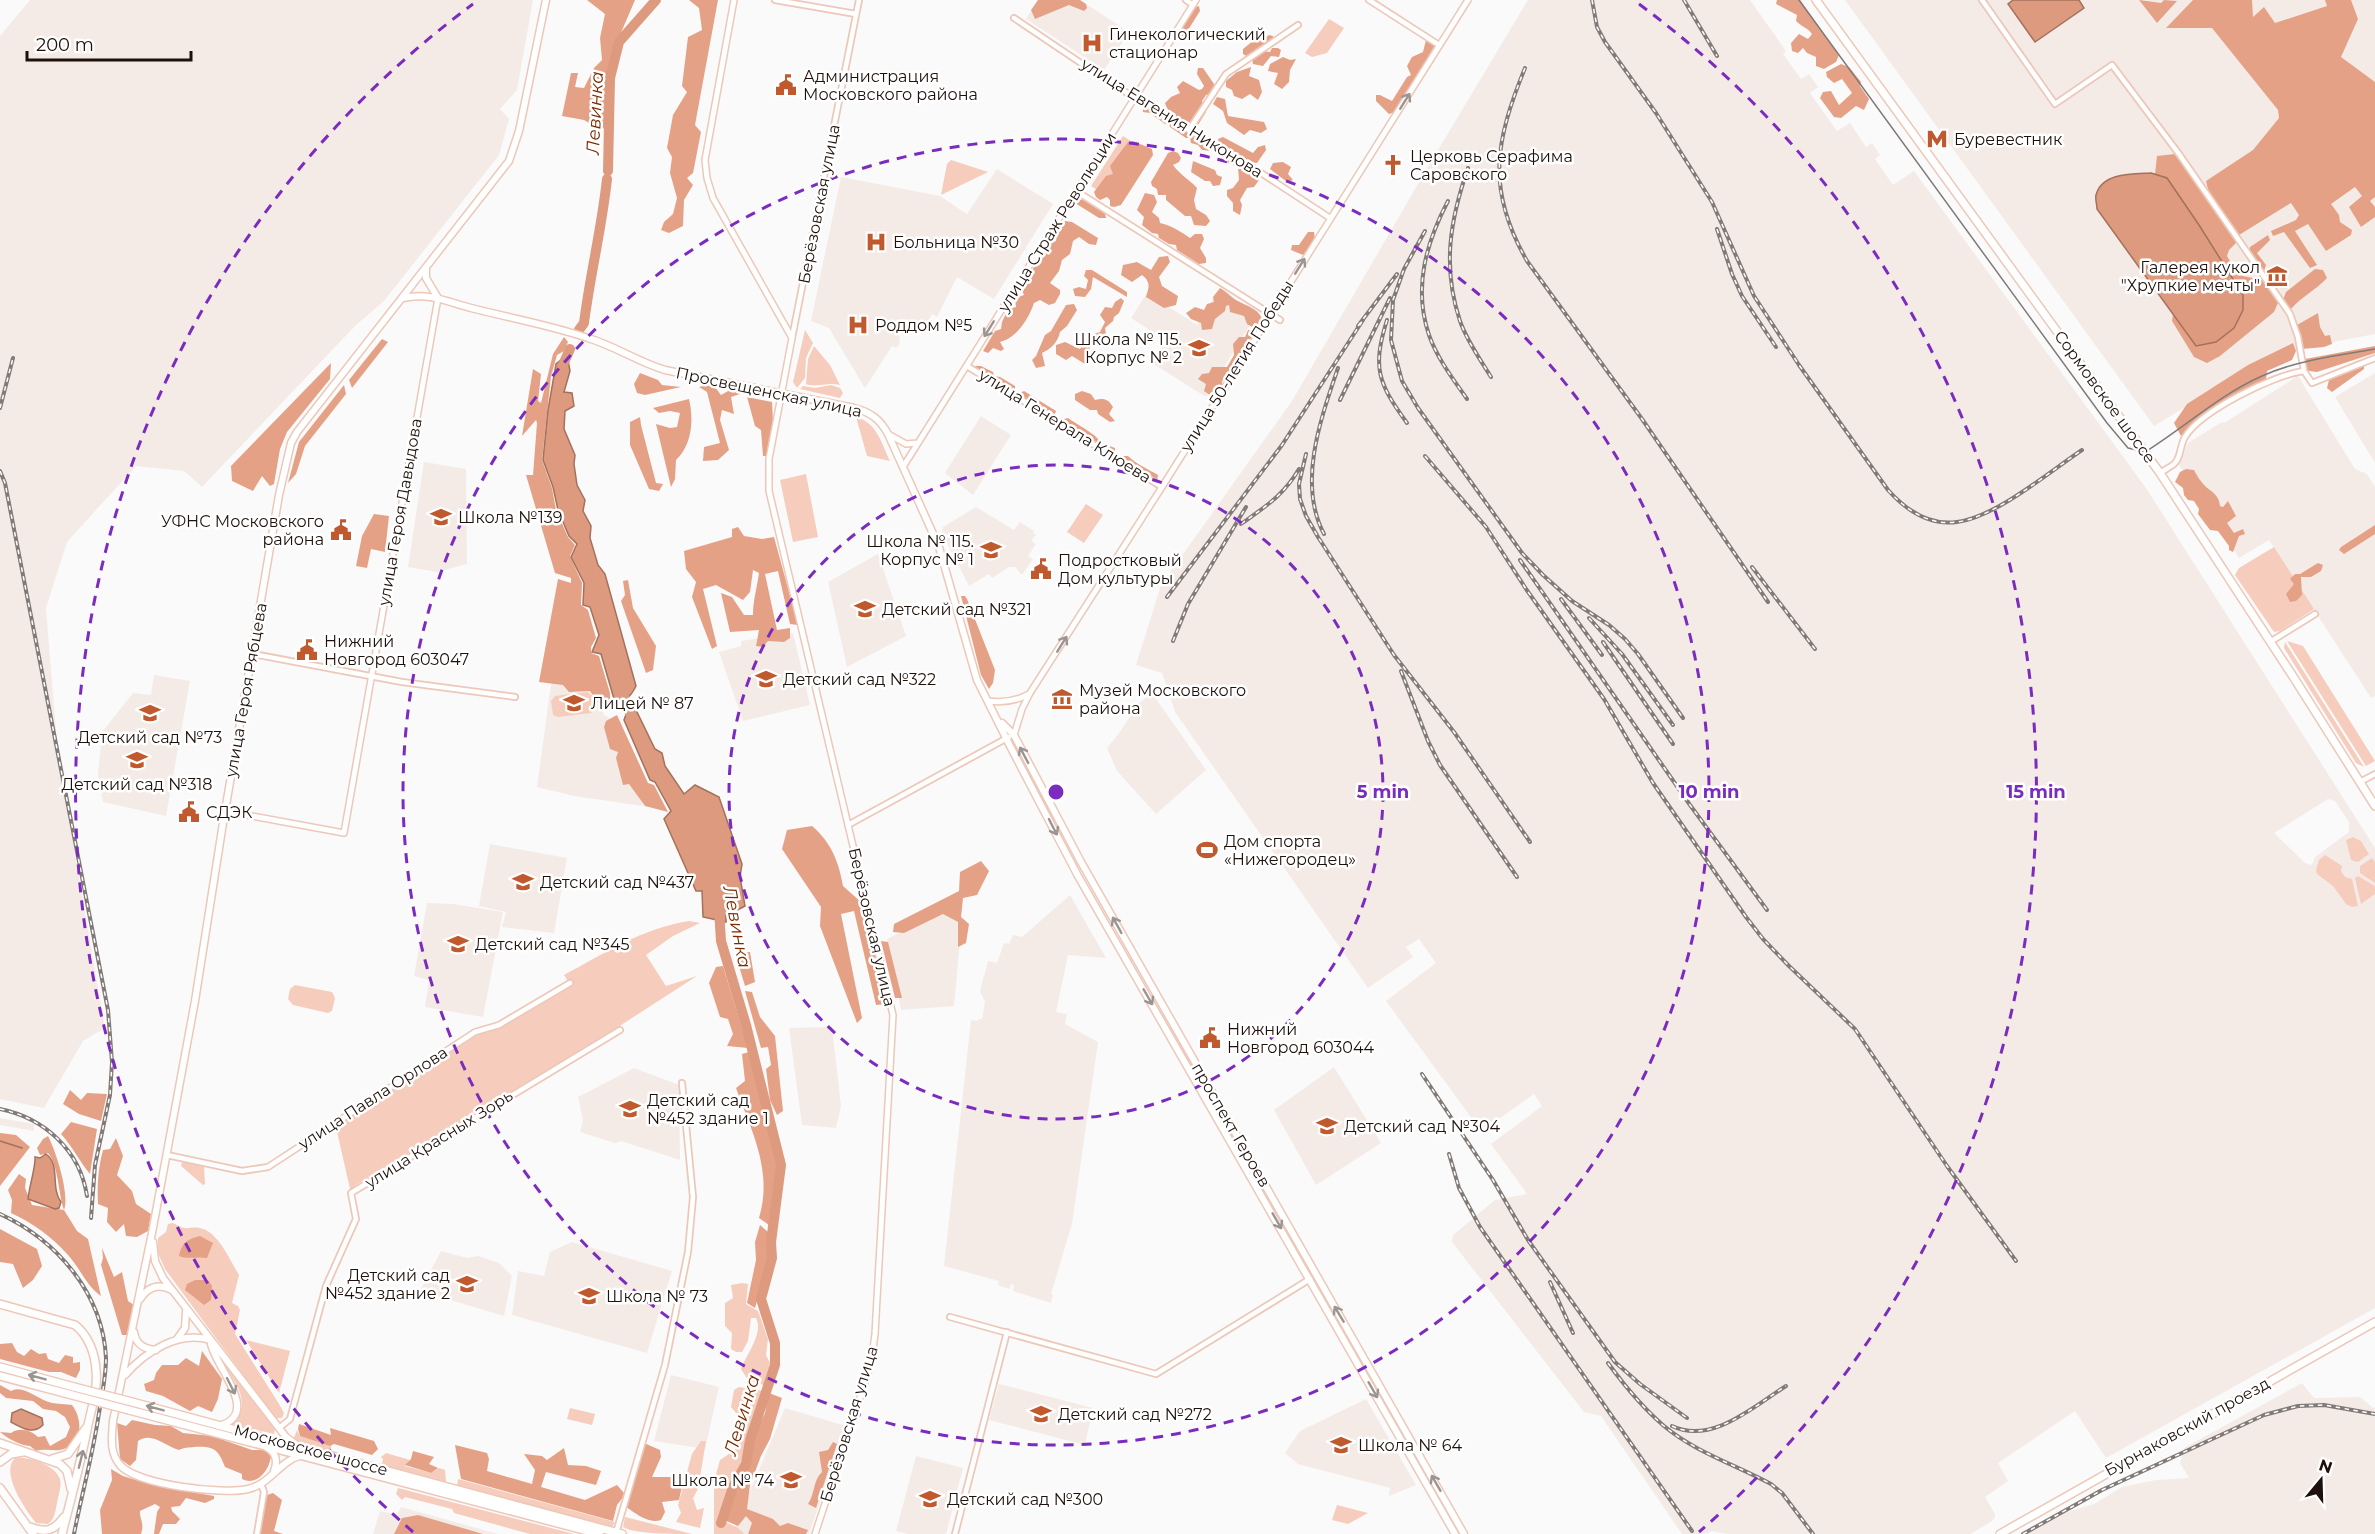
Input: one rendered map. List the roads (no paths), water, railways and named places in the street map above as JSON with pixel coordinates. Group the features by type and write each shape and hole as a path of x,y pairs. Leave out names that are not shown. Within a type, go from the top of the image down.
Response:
{"main road":[{"name":"улица Героя Рябцева","path":"138,1303 195,1001 225,811 291,443 297,432 509,161 519,131 546,0"},
{"name":"Сормовское шоссе","path":"1816,0 2160,473 2375,806"},
{"path":"426,268 426,278 438,298"},
{"name":"Просвещенская улица","path":"403,298 414,296 438,298 591,338 665,370 868,412 880,422 888,434 934,532 975,672 988,701"},
{"name":"проспект Героев","path":"988,701 1078,876 1455,1534"},
{"name":"проспект Героев","path":"997,718 1014,735 1085,870 1464,1534"},
{"path":"152,1233 153,1251 158,1267 175,1292 184,1306 279,1428 303,1452 283,1463 261,1484 249,1489 215,1491 170,1485 126,1470 113,1454 112,1437 138,1303 145,1292 152,1287 160,1286 175,1292"},
{"path":"0,1304 61,1320 82,1330 89,1342 96,1369 93,1402 62,1534"},
{"path":"176,1340 187,1322 184,1306"},
{"name":"Бурнаковский проезд","path":"2000,1534 2375,1322"},
{"path":"133,1329 137,1343 149,1349 158,1350"},
{"path":"124,1377 141,1360 176,1340 193,1336 211,1341"},
{"path":"211,1341 217,1362 231,1384 238,1403 232,1420 219,1426"},
{"name":"Московское шоссе","path":"0,1367 219,1426 303,1452 598,1534"},
{"name":"Московское шоссе","path":"0,1376 619,1533"},
{"path":"52,1459 68,1454 88,1423"},
{"path":"0,1443 52,1459 67,1471 72,1495"},
{"path":"257,1443 274,1453 276,1466 273,1474"},
{"path":"0,1462 11,1454 25,1451"},
{"path":"0,1488 31,1530 52,1529 67,1513"}],"street":[{"path":"734,0 705,160 707,178 713,198 792,338"},
{"path":"776,0 856,14"},
{"name":"Берёзовская улица","path":"815,1534 871,1364 875,1334 893,1016 769,492 769,459 860,0"},
{"path":"1186,0 1195,2"},
{"path":"1369,0 1440,45"},
{"name":"улица 50-летия Победы","path":"1014,735 1030,693 1468,0"},
{"path":"1982,0 2055,104 2112,65 2179,154 2290,314 2298,337 2304,371 2312,383 2375,358"},
{"name":"улица Страж Революции","path":"903,467 1195,2"},
{"name":"улица Евгения Никонова","path":"1014,18 1135,98 1330,218"},
{"path":"1190,130 1226,74 1298,25"},
{"path":"1076,191 1280,320"},
{"name":"улица Героя Давыдова","path":"225,811 344,833 438,298"},
{"name":"улица Генерала Клюева","path":"967,366 1162,487"},
{"path":"2160,473 2176,462 2185,437 2205,417 2248,390 2289,373 2304,371"},
{"path":"888,434 906,444 918,443"},
{"path":"2270,642 2315,614"},
{"path":"253,654 371,676 515,697"},
{"path":"988,701 998,703 1020,699 1030,693"},
{"path":"848,825 1014,735"},
{"path":"2360,782 2375,774"},
{"name":"улица Павла Орлова","path":"167,1155 243,1171 268,1167 475,1032 499,1025 570,984"},
{"name":"улица Красных Зорь","path":"279,1428 290,1419 326,1286 356,1219 351,1193 620,1030"},
{"path":"619,1533 665,1365 688,1252 693,1197 682,1083"},
{"path":"950,1317 1156,1374 1310,1279"},
{"path":"955,1534 1007,1332"},
{"path":"257,1534 264,1492 261,1484"}],"waterway":[{"name":"Левинка","path":"608,171 610,78 619,42 656,0"},
{"name":"Левинка","path":"579,330 584,323 607,179"},
{"name":"Левинка","path":"562,367 570,349"},
{"name":"Левинка","path":"621,688 633,721"},
{"name":"Левинка","path":"719,910 721,941 746,1025 781,1165 771,1242 772,1258 761,1299 775,1343 775,1365 750,1440 746,1464 733,1487 721,1523"},
{"path":"0,1141 22,1148"}],"tram line":[{"path":"1799,0 2107,423 2128,448 2145,452 2231,392 2262,376 2317,359 2375,349"}],"railway":[{"path":"1592,0 1597,27 1605,42 1656,113 1712,202 1754,296 1799,365 1895,497 1910,510 1928,519 1937,522 1957,522 1988,512 2005,503 2082,450"},
{"path":"1684,0 1717,56"},
{"path":"1525,68 1507,119 1499,165 1500,188 1514,235 1527,261 1642,419 1768,602"},
{"path":"1468,168 1457,206 1450,244 1451,282 1460,321 1491,377"},
{"path":"1448,201 1428,249 1424,266 1422,300 1424,317 1432,344 1467,399"},
{"path":"1717,229 1742,296 1776,347"},
{"path":"1425,231 1404,269 1393,300 1391,340 1402,381 1418,408 1522,553 1572,601 1609,625 1625,639 1683,718"},
{"path":"1358,326 1397,274"},
{"path":"1340,400 1390,298"},
{"path":"1167,597 1282,445 1363,320"},
{"path":"1387,320 1380,351 1380,374 1390,397 1407,423"},
{"path":"0,408 13,358"},
{"path":"1324,534 1316,514 1312,494 1312,472 1319,429 1338,368"},
{"path":"1306,454 1299,484 1300,499 1306,516 1318,537 1394,655 1454,732 1530,842"},
{"path":"1425,456 1486,527 1526,589 1604,699 1653,783 1746,917 1789,966 1855,1029 1947,1166 2016,1261"},
{"path":"1241,524 1280,494 1299,469"},
{"path":"0,471 5,483 108,1010 112,1062 110,1095 95,1165 91,1218"},
{"path":"1173,641 1188,604 1246,507"},
{"path":"1520,560 1690,805 1767,910"},
{"path":"1752,567 1815,649"},
{"path":"1561,599 1602,655"},
{"path":"1589,618 1622,654 1673,725"},
{"path":"1603,642 1673,744"},
{"path":"1401,671 1428,741 1440,765 1517,877"},
{"path":"1422,1074 1493,1180 1528,1240 1615,1362 1640,1384 1687,1418"},
{"path":"0,1109 31,1120 45,1128 57,1139 77,1164 87,1196"},
{"path":"1449,1154 1459,1188 1480,1227 1692,1531"},
{"path":"0,1214 40,1238 58,1254 86,1291 103,1335 106,1358 104,1386 74,1534"},
{"path":"1550,1282 1573,1333"},
{"path":"1608,1363 1634,1396 1664,1426 1702,1451 1771,1484 1782,1493 1813,1534"},
{"path":"1672,1426 1687,1431 1702,1431 1717,1427 1732,1421 1786,1386"},
{"path":"2023,1534 2102,1490 2264,1415 2298,1406 2324,1405 2375,1414"}],"place":[{"name":"Гинекологический стационар","path":"1092,43"},
{"name":"Администрация Московского района","path":"786,85"},
{"name":"Буревестник","path":"1937,139"},
{"name":"Церковь Серафима Саровского","path":"1393,165"},
{"name":"Больница №30","path":"876,242"},
{"name":"Галерея кукол \"Хрупкие мечты\"","path":"2277,276"},
{"name":"Роддом №5","path":"858,325"},
{"name":"Школа № 115. Корпус № 2","path":"1199,348"},
{"name":"Школа №139","path":"441,517"},
{"name":"УФНС Московского района","path":"341,530"},
{"name":"Школа № 115. Корпус № 1","path":"991,550"},
{"name":"Подростковый Дом культуры","path":"1041,569"},
{"name":"Детский сад №321","path":"865,609"},
{"name":"Нижний Новгород 603047","path":"307,650"},
{"name":"Детский сад №322","path":"766,679"},
{"name":"Музей Московского района","path":"1062,699"},
{"name":"Лицей № 87","path":"574,703"},
{"name":"Детский сад №73","path":"150,713"},
{"name":"Детский сад №318","path":"137,760"},
{"name":"СДЭК","path":"189,812"},
{"name":"Дом спорта «Нижегородец»","path":"1207,850"},
{"name":"Детский сад №437","path":"523,882"},
{"name":"Детский сад №345","path":"458,944"},
{"name":"Нижний Новгород 603044","path":"1210,1038"},
{"name":"Детский сад №452 здание 1","path":"630,1109"},
{"name":"Детский сад №304","path":"1327,1126"},
{"name":"Детский сад №452 здание 2","path":"467,1284"},
{"name":"Школа № 73","path":"589,1296"},
{"name":"Детский сад №272","path":"1041,1414"},
{"name":"Школа № 64","path":"1341,1445"},
{"name":"Школа № 74","path":"791,1480"},
{"name":"Детский сад №300","path":"930,1499"}]}
